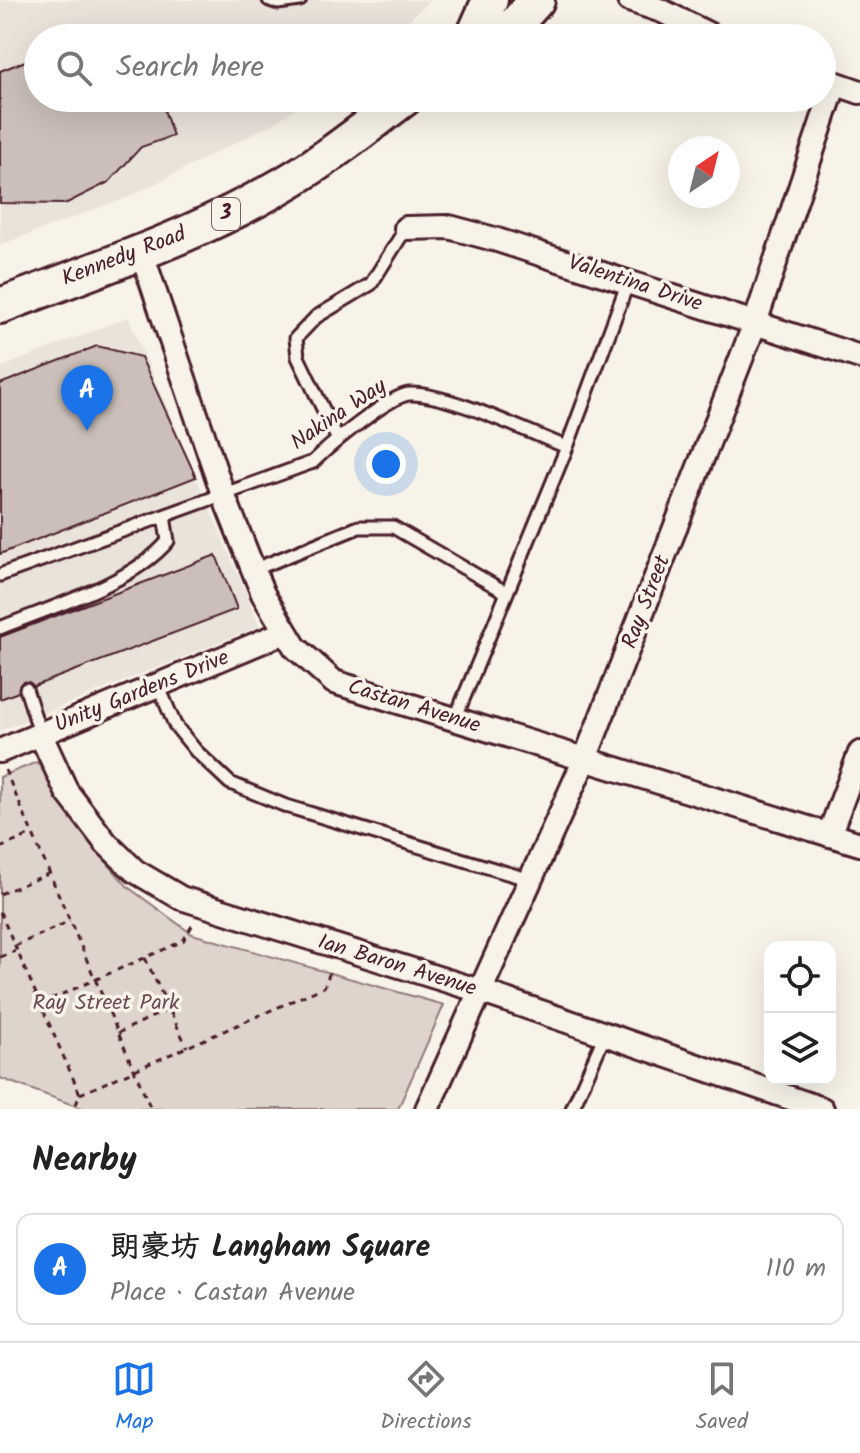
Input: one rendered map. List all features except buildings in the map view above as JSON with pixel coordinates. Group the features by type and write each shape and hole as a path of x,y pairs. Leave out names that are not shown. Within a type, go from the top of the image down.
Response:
{"main road":[{"path":"479,24 490,0"},
{"path":"515,24 537,0"},
{"name":"Kennedy Road","path":"0,306 197,229 307,170 386,112"}],"street":[{"path":"629,0 660,5 692,24"},
{"path":"836,84 860,92"},
{"name":"Ray Street","path":"427,1109 585,759 755,323 819,112"},
{"name":"Valentina Drive","path":"406,228 449,227 860,357"},
{"name":"Castan Avenue","path":"141,251 223,494 253,570 295,647 334,682 860,844"},
{"name":"Unity Gardens Drive","path":"0,751 285,632"},
{"name":"Ian Baron Avenue","path":"40,733 67,792 106,843 135,871 181,898 480,991 604,1037 822,1109"},
{"path":"829,835 860,753"}],"lane":[{"path":"269,0 300,0"},
{"path":"337,438 298,357 296,338 316,317 371,284 406,228"},
{"path":"455,719 567,447 628,282"},
{"name":"Nakina Way","path":"0,575 313,462 337,438 405,394 433,397 567,447"},
{"path":"4,629 85,593 157,554 168,541 164,516"},
{"path":"253,570 359,527 393,527 507,593"},
{"path":"158,685 175,725 230,783 286,806 530,880"},
{"path":"26,689 40,733"},
{"path":"572,1109 604,1037"}],"path":[{"path":"0,760 151,1109"},
{"path":"0,848 32,834"},
{"path":"0,894 50,874"},
{"path":"40,1004 183,941 204,905"},
{"path":"0,912 80,1094 75,1107"},
{"path":"0,957 70,921"},
{"path":"80,1094 324,987 339,947"},
{"path":"145,958 187,1047"},
{"path":"118,1033 169,1009"}],"shaded area":[{"path":"0,0 431,0 404,24 24,24 24,112 290,112 131,196 0,245"},
{"path":"128,317 260,626 0,731 0,368"}],"green space":[{"name":"Ray Street Park","path":"37,762 89,842 128,887 192,934 444,1005 398,1109 84,1109 0,1078 0,777"}],"place":[{"name":"朗豪坊 Langham Square","path":"87,431"}]}
